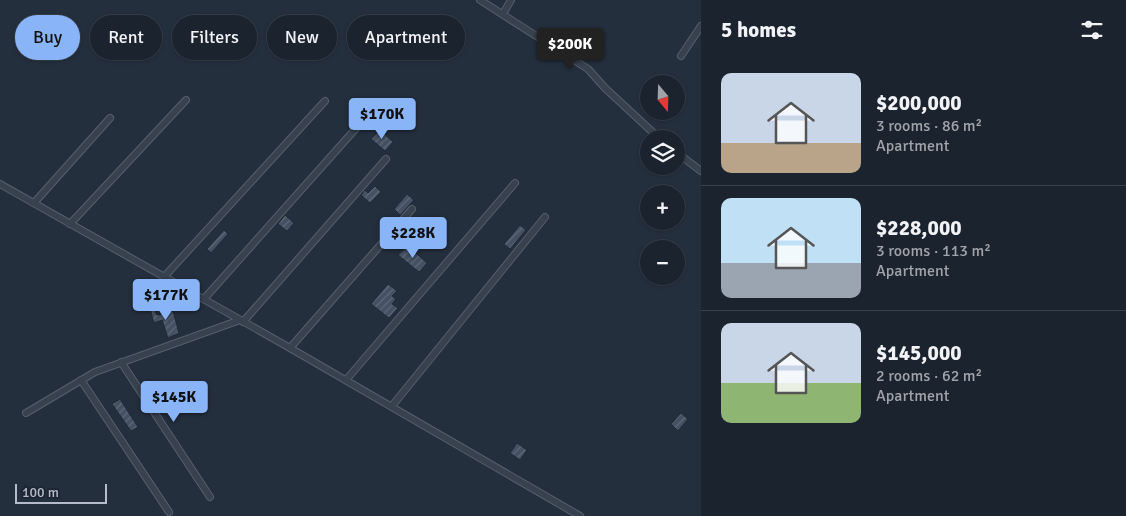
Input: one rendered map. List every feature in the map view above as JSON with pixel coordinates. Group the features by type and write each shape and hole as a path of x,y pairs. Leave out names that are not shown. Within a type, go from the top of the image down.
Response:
{"street":[{"path":"480,0 588,69 605,88 650,130"},
{"path":"503,14 512,0"},
{"path":"681,56 701,26"},
{"path":"70,224 186,100"},
{"path":"164,277 325,101"},
{"path":"204,299 375,107"},
{"path":"34,203 110,118"},
{"path":"685,158 701,170"},
{"path":"26,413 95,372 242,321 386,159"},
{"path":"346,380 515,183"},
{"path":"0,184 392,406 580,516"},
{"path":"290,348 412,210"},
{"path":"392,406 545,217"},
{"path":"121,362 210,497"},
{"path":"80,380 169,512"}],"building":[{"path":"380,130 393,142 385,151 371,139"},
{"path":"375,186 381,192 370,203 361,195 365,190 368,193"},
{"path":"407,194 414,200 400,215 394,209"},
{"path":"285,215 294,223 287,231 278,224"},
{"path":"520,225 526,230 510,249 504,244"},
{"path":"224,230 228,234 211,253 207,249"},
{"path":"408,246 427,263 419,272 398,255"},
{"path":"388,284 397,291 392,296 396,299 392,304 398,308 389,318 371,304"},
{"path":"150,301 157,315 173,311 179,333 168,338 162,320 154,323 148,302"},
{"path":"120,399 138,427 131,431 112,404"},
{"path":"681,413 688,419 678,431 671,424"},
{"path":"517,443 527,450 520,460 510,453"}]}
